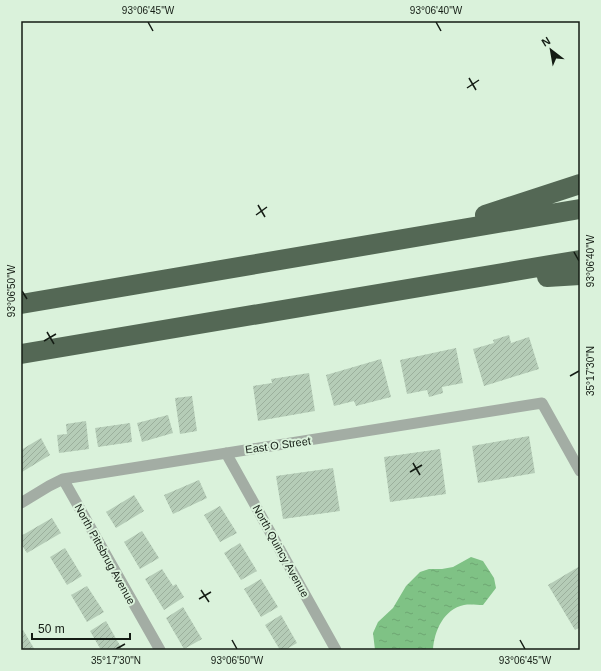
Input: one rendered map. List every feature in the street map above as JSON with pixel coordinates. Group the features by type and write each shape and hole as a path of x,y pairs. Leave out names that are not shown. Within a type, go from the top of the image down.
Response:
{"highway":[{"path":"422,236 580,184"},
{"path":"21,304 580,209"},
{"path":"21,354 580,260"},
{"path":"440,284 580,275"}],"street":[{"name":"East O Street","path":"21,503 63,479 542,403 580,471"},
{"name":"North Quincy Avenue","path":"226,453 336,650"},
{"name":"North Pittsbrug Avenue","path":"63,479 160,650"}],"water":[{"path":"471,557 483,561 494,578 496,588 483,605 464,605 451,611 441,622 438,628 433,650 375,650 373,633 378,622 393,608 406,586 420,572 429,569 453,567"}],"building":[{"path":"509,335 511,343 529,337 539,369 484,386 473,349 494,343 493,340"},
{"path":"456,348 463,383 442,387 443,393 429,397 427,390 407,394 400,360"},
{"path":"381,359 391,397 356,406 354,401 334,406 326,375"},
{"path":"309,373 315,411 258,421 253,386 272,383 271,379"},
{"path":"192,396 197,431 180,434 175,398"},
{"path":"168,415 173,433 142,442 137,423"},
{"path":"86,421 89,449 59,453 57,435 67,434 66,424"},
{"path":"130,423 132,442 98,447 95,428"},
{"path":"529,436 535,473 478,483 472,446"},
{"path":"41,438 50,455 22,472 21,450"},
{"path":"440,449 446,494 390,502 384,457"},
{"path":"333,468 340,511 283,519 276,476"},
{"path":"199,480 207,498 173,514 164,495"},
{"path":"134,495 144,511 116,528 106,512"},
{"path":"220,506 237,533 220,542 204,515"},
{"path":"52,518 61,533 27,553 21,544 21,536"},
{"path":"142,531 159,558 140,569 124,542"},
{"path":"240,543 257,571 241,580 224,553"},
{"path":"65,548 82,576 67,585 50,557"},
{"path":"580,566 580,627 575,630 548,585"},
{"path":"162,569 173,586 176,584 184,597 164,610 145,579"},
{"path":"261,579 278,607 261,617 244,589"},
{"path":"87,586 104,612 87,622 71,595"},
{"path":"183,607 202,639 184,649 166,618"},
{"path":"281,615 297,643 285,650 280,650 265,625"},
{"path":"106,621 122,649 101,650 90,631"},
{"path":"23,630 35,650 21,650 21,632"}]}
